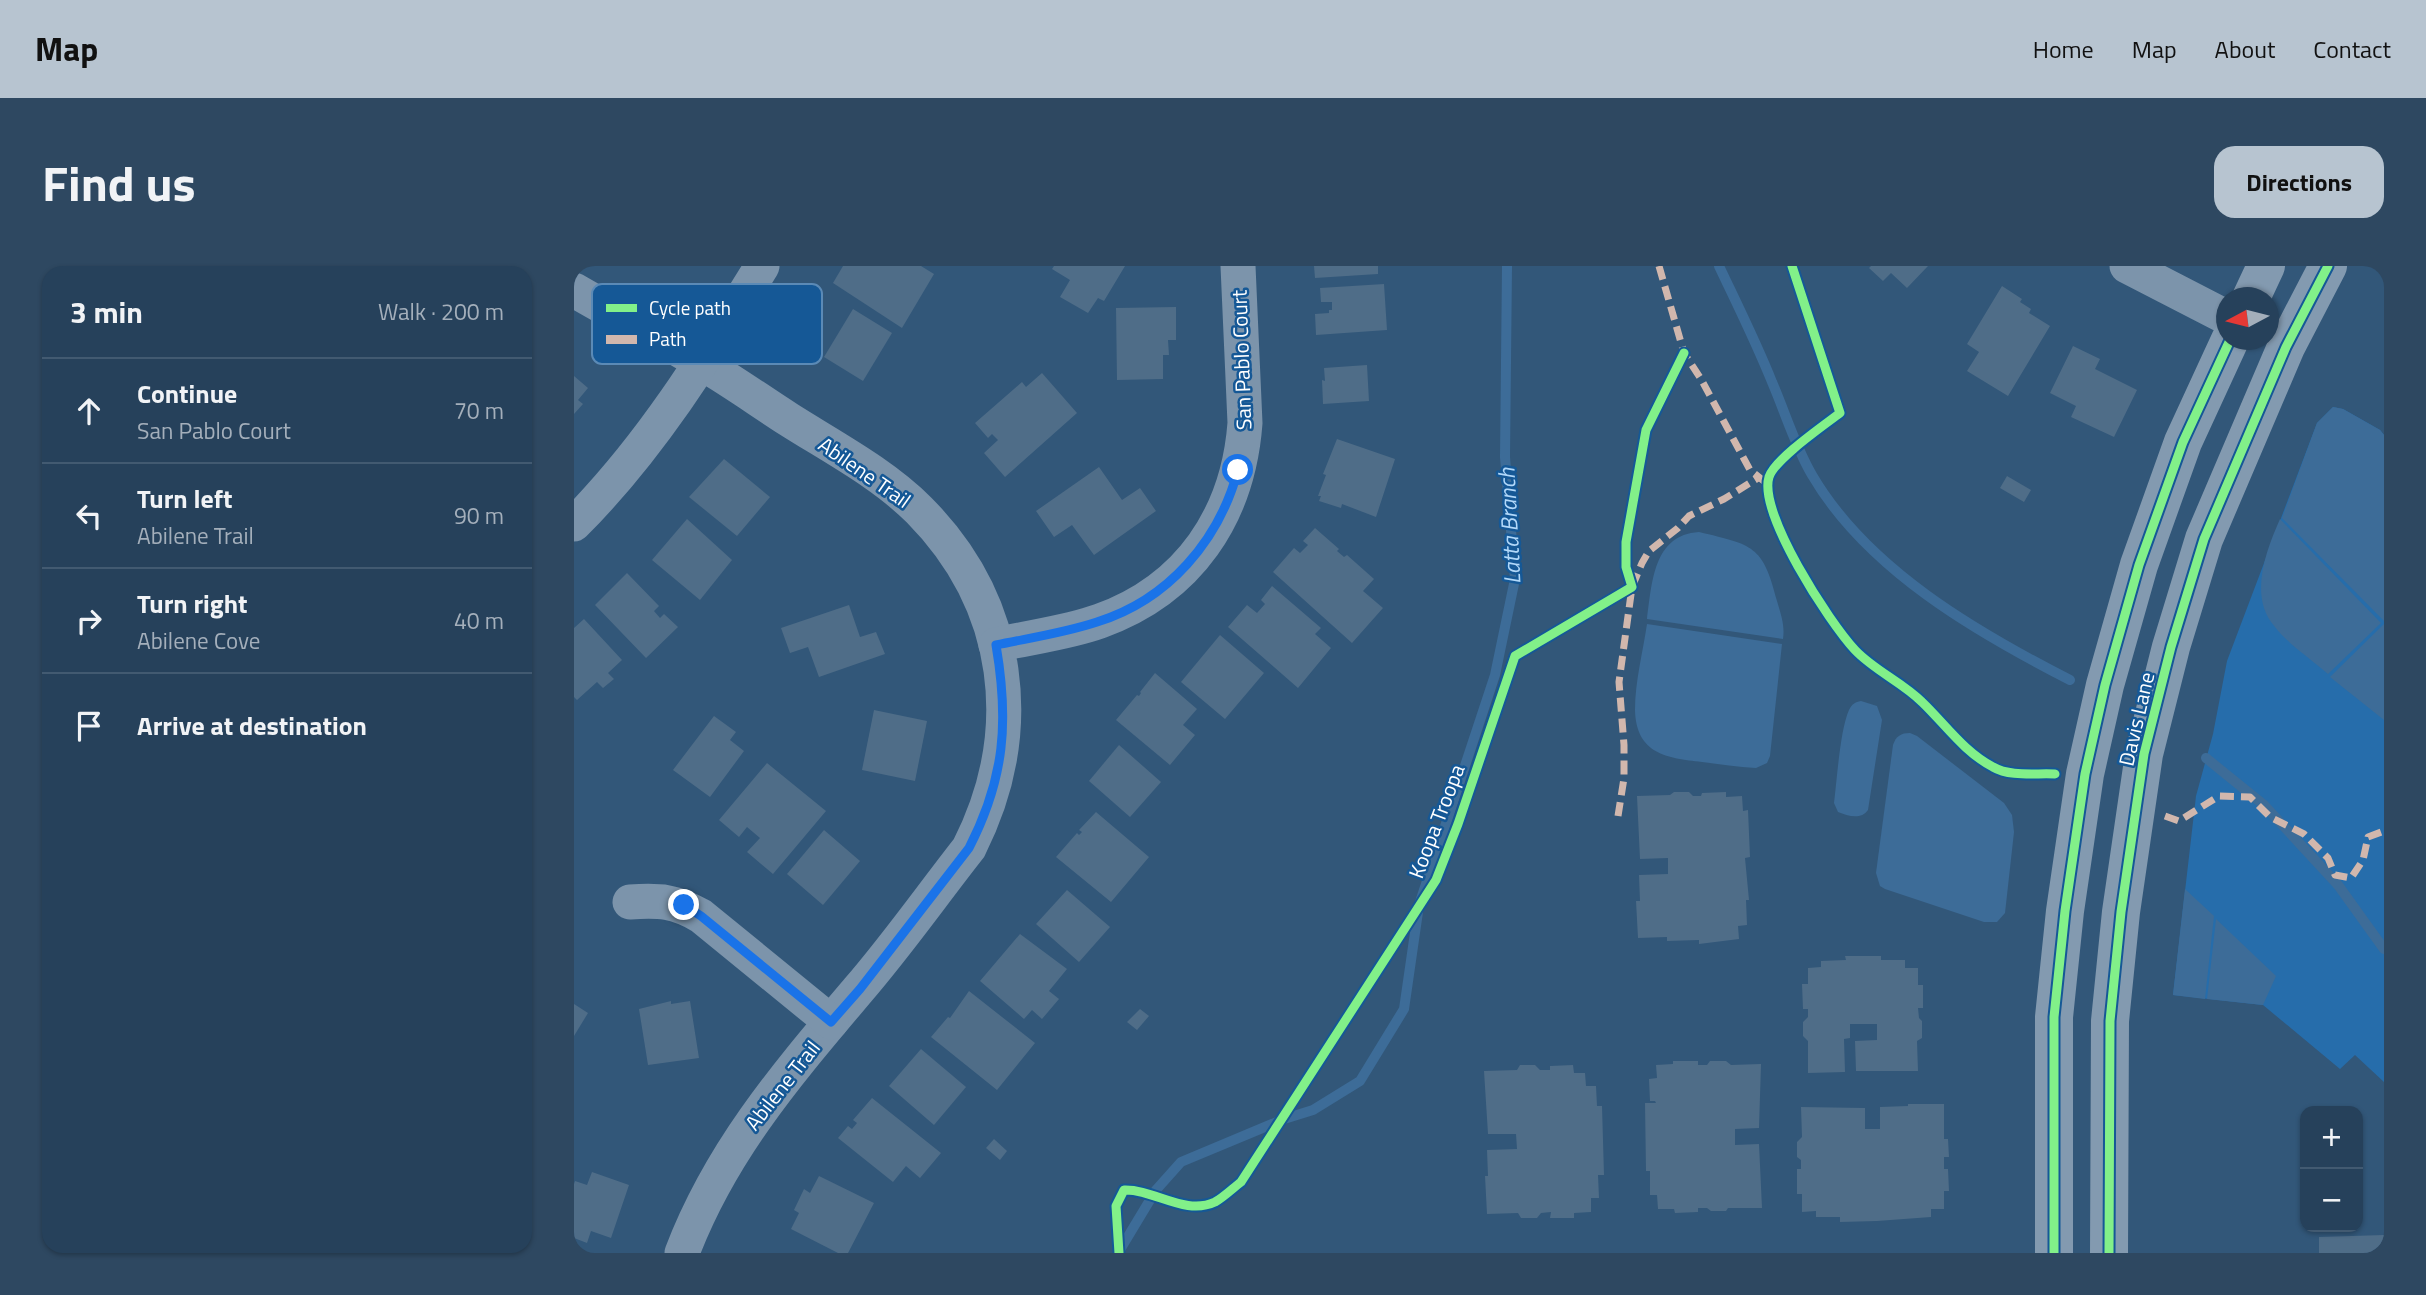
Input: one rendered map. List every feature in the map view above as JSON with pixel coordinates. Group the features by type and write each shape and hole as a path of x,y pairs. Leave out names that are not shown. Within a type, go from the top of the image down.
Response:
{"main road":[{"path":"2256,287 2266,266"},
{"name":"Davis Lane","path":"2279,340 2328,266"},
{"name":"Davis Lane","path":"2054,1253 2054,1017 2065,911 2085,774 2105,685 2139,565 2183,442 2225,350"},
{"name":"Davis Lane","path":"2109,1253 2110,1021 2121,912 2144,754 2171,648 2204,539 2274,350"}],"street":[{"path":"751,284 762,266"},
{"name":"San Pablo Court","path":"996,645 1096,622 1126,610 1150,598 1178,574 1201,548 1233,488 1243,449 1245,423 1238,266"},
{"path":"2127,266 2216,311"},
{"name":"Abilene Trail","path":"574,290 592,300"},
{"path":"574,524 639,449 702,364"},
{"name":"Abilene Trail","path":"681,1253 699,1211 734,1147 969,848 981,825 1002,753 1004,716 996,645 981,598 965,566 918,509 874,475 705,364"},
{"path":"630,901 666,901 684,905 831,1022"}],"shaded area":[{"path":"2333,407 2343,409 2384,435 2384,1082 2355,1055 2340,1069 2263,1005 2173,995 2196,796 2213,734 2227,661 2317,423"},
{"path":"2333,407 2343,409 2384,435 2384,621 2282,518 2317,423"},
{"path":"2280,519 2381,623 2328,674 2281,634 2267,615 2262,602 2265,559"},
{"path":"1699,532 1744,545 1760,558 1772,582 1783,625 1783,639 1647,619 1654,576 1664,551 1684,535"},
{"path":"1647,624 1782,644 1770,756 1767,763 1756,768 1689,760 1666,755 1647,745 1637,725 1635,699"},
{"path":"2384,624 2384,720 2330,677"},
{"path":"1861,701 1877,706 1882,720 1868,810 1862,815 1854,816 1838,812 1834,803 1846,719 1851,706"},
{"path":"1910,733 2004,803 2012,815 2014,832 2005,913 1997,922 1984,922 1880,886 1876,873 1893,745 1899,736"},
{"path":"2185,889 2214,916 2205,999 2173,995"},
{"path":"2216,919 2276,976 2263,1005 2207,999"}],"building":[{"path":"843,266 921,266 934,274 902,328 833,283"},
{"path":"1054,266 1125,266 1104,301 1098,298 1088,313 1060,297 1070,280 1052,269"},
{"path":"1314,266 1378,266 1378,274 1315,278"},
{"path":"1928,266 1907,288 1891,273 1883,281 1869,268"},
{"path":"1384,284 1387,330 1316,335 1315,314 1329,313 1329,310 1332,310 1332,302 1321,302 1320,288"},
{"path":"2002,286 2022,299 2020,302 2031,309 2029,313 2050,326 2008,396 1967,371 1979,352 1967,344"},
{"path":"1176,307 1176,340 1168,340 1169,355 1163,355 1163,379 1117,380 1116,308"},
{"path":"853,309 892,333 863,381 824,357"},
{"path":"2073,346 2100,359 2095,369 2137,390 2114,437 2071,417 2076,406 2050,393"},
{"path":"1367,365 1369,401 1323,404 1324,368"},
{"path":"1042,373 1077,413 1005,477 984,453 998,440 992,434 988,438 975,423 1022,382 1026,387"},
{"path":"574,376 588,388 578,400 583,404 574,414"},
{"path":"1337,439 1395,459 1376,517 1342,504 1341,508 1319,501 1321,496 1318,496 1326,475 1323,474"},
{"path":"724,459 770,497 737,536 689,497"},
{"path":"1099,467 1122,500 1140,488 1156,511 1094,555 1072,525 1054,537 1036,511"},
{"path":"2007,476 2031,490 2024,502 2000,488"},
{"path":"687,519 732,560 700,600 652,560"},
{"path":"1315,528 1339,549 1337,551 1344,557 1347,555 1374,579 1363,591 1383,608 1352,643 1273,572 1294,548 1300,553 1308,545 1303,541"},
{"path":"627,573 659,606 654,611 660,618 664,614 678,627 646,658 595,605"},
{"path":"1272,586 1321,628 1315,634 1331,648 1298,688 1228,627 1247,605 1257,613 1265,604 1261,600"},
{"path":"849,605 860,637 876,632 885,654 819,677 808,647 790,653 781,628"},
{"path":"584,619 622,660 608,673 614,679 603,688 597,682 577,700 574,697 574,628"},
{"path":"1220,635 1264,673 1225,719 1181,682"},
{"path":"1155,673 1197,709 1183,725 1195,735 1170,765 1116,720 1137,695 1139,696"},
{"path":"874,710 927,721 915,781 862,770"},
{"path":"714,716 736,732 730,740 744,751 710,797 673,770"},
{"path":"1119,745 1161,782 1130,817 1089,781"},
{"path":"767,763 826,811 773,874 747,852 760,838 747,827 739,837 719,820"},
{"path":"1674,792 1689,792 1693,796 1701,796 1702,793 1726,792 1726,797 1742,796 1743,811 1748,810 1750,857 1745,858 1749,900 1746,900 1747,925 1738,926 1739,939 1699,944 1699,940 1638,938 1636,901 1640,901 1639,875 1668,874 1668,858 1640,859 1637,796 1670,795"},
{"path":"1096,812 1149,857 1111,902 1056,857 1077,833 1079,835 1082,832 1079,830"},
{"path":"824,830 860,861 823,905 787,874"},
{"path":"1067,890 1110,927 1079,962 1036,924"},
{"path":"1020,934 1067,969 1049,991 1059,999 1042,1019 1032,1010 1024,1019 980,981"},
{"path":"1845,956 1881,956 1881,960 1905,960 1905,968 1918,968 1918,985 1923,985 1923,1008 1918,1008 1922,1021 1922,1038 1917,1041 1918,1071 1856,1071 1855,1041 1877,1040 1877,1024 1850,1024 1850,1038 1844,1039 1845,1072 1808,1073 1808,1041 1803,1036 1803,1022 1808,1017 1808,1009 1803,1009 1802,984 1808,984 1808,968 1821,967 1821,961 1846,960"},
{"path":"969,991 1035,1043 997,1090 931,1037 948,1017 950,1018"},
{"path":"671,1001 671,1004 690,1001 699,1058 648,1065 639,1009"},
{"path":"574,1004 588,1013 574,1036"},
{"path":"1140,1009 1149,1016 1137,1030 1127,1022"},
{"path":"921,1049 966,1087 934,1125 889,1086"},
{"path":"1673,1061 1698,1061 1698,1065 1707,1065 1710,1061 1726,1061 1731,1065 1761,1064 1759,1128 1735,1129 1735,1145 1759,1144 1762,1208 1711,1211 1698,1208 1698,1212 1675,1213 1674,1209 1658,1209 1657,1195 1650,1195 1650,1171 1646,1171 1645,1103 1656,1103 1650,1101 1649,1079 1657,1078 1656,1065 1673,1064"},
{"path":"1520,1065 1535,1065 1540,1070 1550,1070 1550,1066 1573,1065 1574,1073 1585,1073 1586,1086 1596,1086 1597,1106 1602,1106 1604,1175 1598,1175 1599,1198 1591,1198 1591,1212 1574,1213 1574,1218 1550,1218 1551,1212 1541,1213 1537,1218 1521,1218 1518,1213 1487,1214 1487,1150 1517,1149 1516,1134 1488,1134 1484,1071 1517,1070"},
{"path":"872,1098 941,1153 920,1178 906,1166 893,1182 838,1138 848,1126 852,1129 857,1123 853,1120"},
{"path":"1944,1104 1944,1139 1948,1139 1949,1157 1944,1157 1944,1169 1948,1169 1949,1191 1944,1191 1944,1209 1931,1209 1931,1217 1840,1222 1840,1217 1816,1217 1816,1211 1802,1212 1802,1194 1797,1194 1797,1169 1801,1169 1801,1160 1797,1157 1797,1142 1802,1137 1801,1107 1865,1108 1865,1129 1880,1129 1880,1107"},
{"path":"994,1139 1007,1151 1000,1160 986,1148"},
{"path":"592,1172 629,1185 611,1238 591,1231 587,1243 574,1238 574,1184 575,1181 587,1185"},
{"path":"819,1176 874,1203 848,1253 838,1253 791,1229 799,1213 794,1210 804,1189 810,1193"},
{"path":"2384,1235 2384,1253 2319,1253 2319,1237"}],"waterway":[{"name":"Latta Branch","path":"1118,1253 1156,1190 1181,1162 1284,1119 1313,1110 1360,1081 1404,1009 1419,905 1495,675 1515,579 1505,457 1507,266"},
{"path":"1719,266 1760,352 1800,452 1835,509 1862,540 1926,595 1998,641 2070,680"},
{"path":"2206,758 2264,805 2338,885 2384,949"}],"marked path":[{"path":"1659,266 1684,353 1750,470 1765,482"},
{"path":"1618,816 1624,778 1619,682 1632,587 1649,551 1689,516 1758,478"},
{"path":"2165,816 2179,821 2219,796 2250,797 2270,817 2304,834 2328,858 2335,875 2351,878 2363,860 2368,837 2384,831"}],"cycle path":[{"path":"1792,266 1840,413 1780,461 1769,477 1768,494 1774,515 1798,566 1829,616 1855,650 1914,695 1973,754 1993,767 2007,772 2055,774"},
{"path":"2109,1253 2110,1021 2121,912 2144,754 2171,647 2204,539 2286,347 2328,266"},
{"path":"2054,1253 2054,1017 2065,911 2085,774 2105,685 2139,565 2183,442 2225,350"},
{"name":"Koopa Troopa","path":"1119,1253 1116,1206 1124,1190 1147,1193 1192,1206 1215,1202 1241,1182 1436,880 1458,824 1515,656 1632,587 1626,567 1626,542 1646,430 1684,353"}],"route":[{"path":"684,905 831,1022 860,989 969,848 981,825 1002,753 1004,716 996,645 1096,622 1150,598 1178,574 1212,532 1233,488 1238,470"}]}
